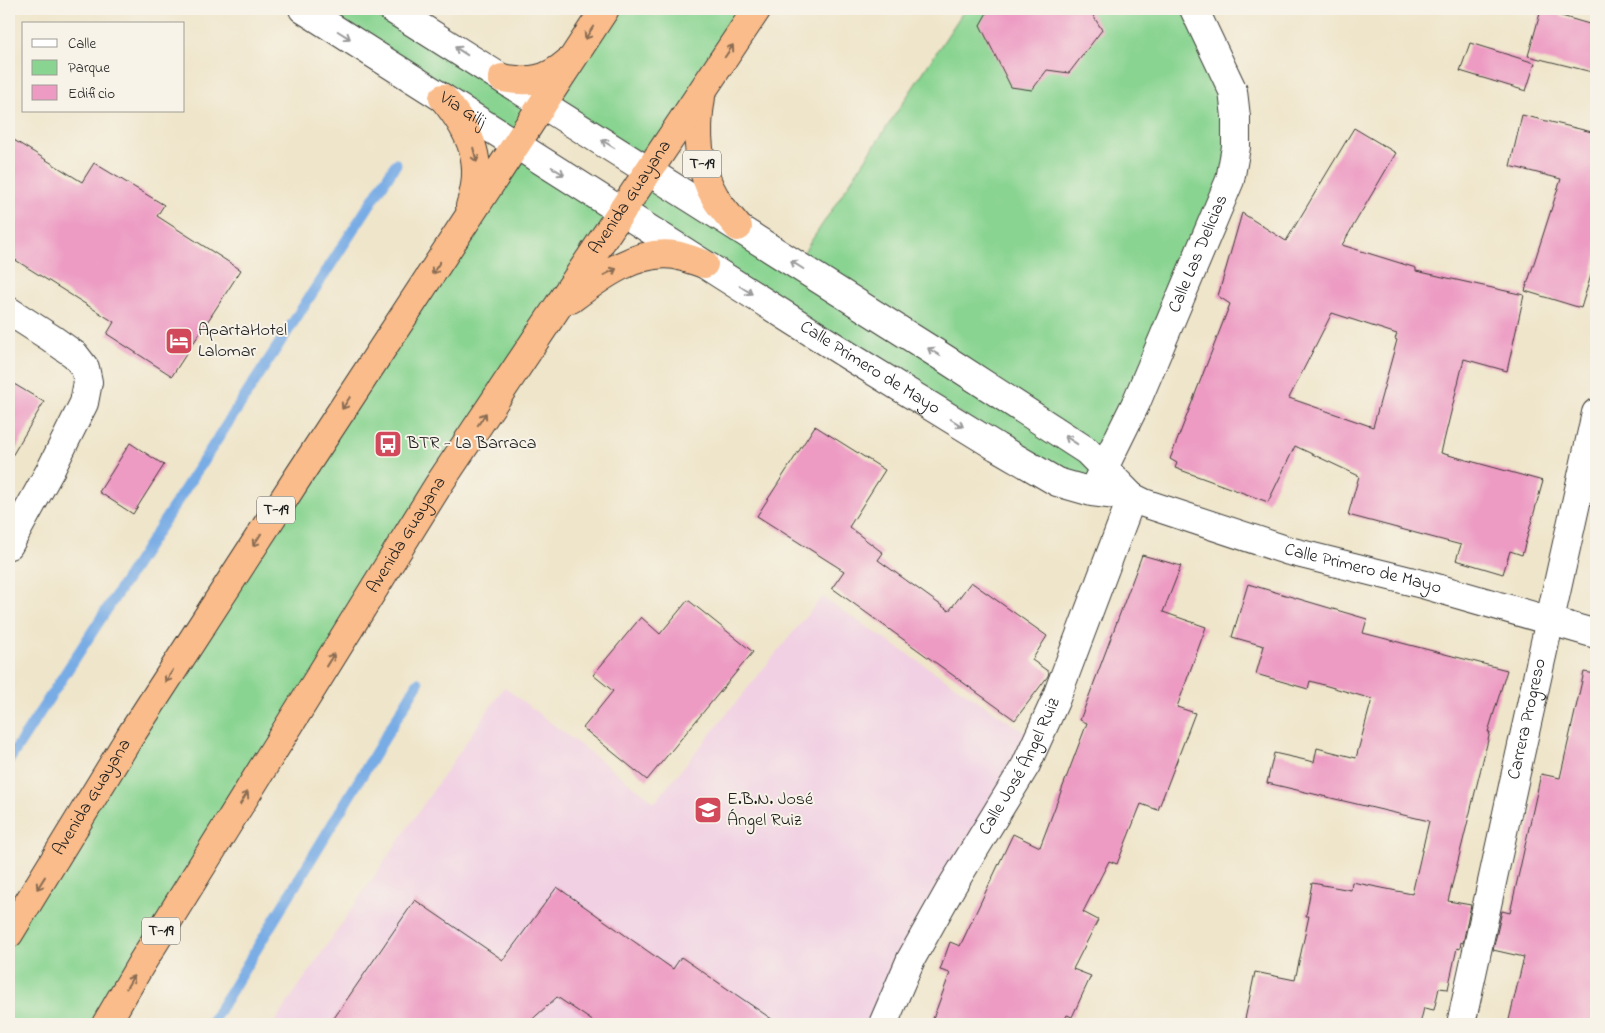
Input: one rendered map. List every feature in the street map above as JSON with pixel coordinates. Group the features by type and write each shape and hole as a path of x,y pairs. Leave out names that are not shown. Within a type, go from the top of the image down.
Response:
{"highway":[{"name":"Avenida Guayana","path":"9,934 134,730 605,9"},
{"name":"Avenida Guayana","path":"106,1024 141,964 439,484 758,9"},
{"path":"502,78 521,81 534,80 551,75 573,58"},
{"name":"T-19","path":"702,92 698,117 699,156 717,200 738,227"},
{"name":"T-19","path":"443,98 459,116 468,133 476,158 477,178 463,227"},
{"path":"556,310 600,277 629,262 655,255 674,255 704,264"}],"street":[{"name":"Vía Gilij","path":"303,9 622,211"},
{"path":"392,9 649,170"},
{"name":"Calle Las Delicias","path":"1098,480 1136,403 1230,180 1236,147 1236,117 1233,91 1194,9"},
{"name":"Calle Primero de Mayo","path":"649,170 1087,450 1098,480"},
{"name":"Calle Primero de Mayo","path":"622,211 997,448 1057,482 1098,480 1144,503 1289,551 1426,585 1596,634"},
{"path":"9,311 75,355 85,368 88,382 84,403 51,469 9,545"},
{"name":"Carrera Progreso","path":"1461,1024 1596,413"},
{"name":"Calle José Ángel Ruiz","path":"883,1024 911,959 962,869 1026,765 1055,701 1132,497"}],"shaded area":[{"name":"E.B.N. José Ángel Ruiz","path":"822,597 1037,740 883,1024 273,1024 504,687 655,802"}],"green space":[{"path":"303,9 392,9 543,103 605,9 757,9 649,170 543,104 516,145"},
{"path":"965,9 1194,9 1236,147 1092,492 622,211 649,170 796,264"},
{"path":"516,145 622,211 106,1024 9,1024 9,934"}],"building":[{"path":"989,9 1089,9 1102,30 1069,73 1047,70 1032,90 1011,87 980,25"},
{"path":"1541,10 1596,26 1596,73 1528,56"},
{"path":"1470,43 1535,63 1526,91 1460,71"},
{"path":"1522,115 1596,133 1596,259 1581,308 1525,291 1561,179 1510,166"},
{"path":"1354,128 1396,153 1342,245 1416,268 1416,271 1524,295 1507,371 1464,359 1441,453 1543,481 1522,555 1510,551 1503,574 1456,560 1461,545 1348,515 1359,476 1295,446 1268,502 1175,468 1177,463 1170,459 1230,304 1218,296 1242,213 1286,241","holes":["1332,313 1397,334 1373,427 1289,398"]},
{"path":"9,137 82,182 94,163 164,205 157,216 241,270 172,376 107,334 114,322 9,256"},
{"path":"9,381 44,402 9,461"},
{"path":"815,426 885,470 849,527 883,553 878,560 949,611 971,582 1047,636 1032,660 1049,672 1048,676 1015,720 832,588 844,571 757,516"},
{"path":"130,443 164,465 133,514 99,492"},
{"path":"1142,555 1181,566 1163,612 1206,627 1177,707 1195,713 1158,810 1141,804 1117,864 1109,861 1083,912 1098,920 1073,969 1091,976 1072,1017 1067,1015 1063,1024 931,1024 950,973 940,970 950,942 960,946 1013,834 1040,847 1087,723 1080,720"},
{"path":"1248,584 1367,619 1363,633 1507,670 1488,732 1490,732 1448,901 1471,905 1463,943 1461,942 1460,949 1457,948 1448,989 1439,988 1434,1010 1424,1008 1420,1024 1244,1024 1255,972 1295,980 1309,916 1306,916 1312,883 1351,890 1352,882 1412,894 1429,821 1267,783 1274,753 1314,762 1317,748 1356,758 1372,699 1310,681 1308,689 1256,674 1264,646 1232,637"},
{"path":"688,600 753,652 647,780 583,728 613,691 593,675 641,617 660,634"},
{"path":"1584,672 1596,674 1596,1024 1508,1024 1524,957 1493,950 1502,911 1510,913 1541,774 1560,778"},
{"path":"557,887 673,969 681,957 779,1024 597,1024 557,997 527,1024 330,1024 415,900 503,960"}],"waterway":[{"path":"9,760 396,164"},
{"path":"211,1024 418,683"}],"place":[{"name":"ApartaHotel Lalomar","path":"179,341"},
{"name":"BTR - La Barraca","path":"388,444"},
{"name":"E.B.N. José Ángel Ruiz","path":"708,810"}]}
